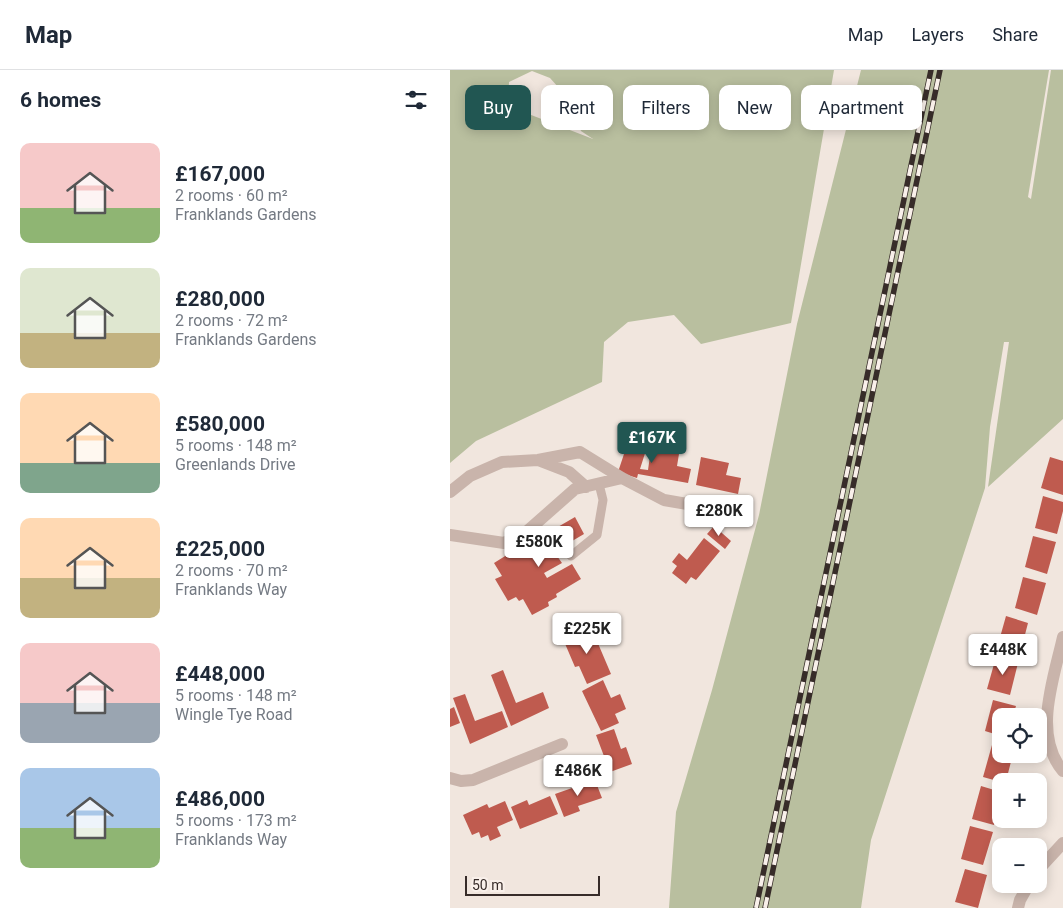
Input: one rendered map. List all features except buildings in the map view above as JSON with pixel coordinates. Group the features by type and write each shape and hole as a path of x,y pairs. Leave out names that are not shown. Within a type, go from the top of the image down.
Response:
{"street":[{"path":"450,492 470,476 502,462 538,460 580,452 622,478 664,500 733,512"},
{"path":"538,460 569,472 586,487"},
{"path":"450,535 504,543 524,534 575,489 622,478"},
{"path":"1063,637 1047,706 1047,736 1059,767 1063,772"},
{"path":"450,778 461,781 472,780 562,744"},
{"path":"1047,860 1063,842"},
{"path":"1018,908 1024,893"}],"lane":[{"path":"571,556 597,535 603,500 599,484"}],"green space":[{"path":"450,70 834,70 831,85 801,85 801,130 824,130 791,323 701,344 674,315 628,322 604,342 602,382 476,441 450,463","holes":["532,71 550,78 556,85 613,85 613,130 581,130 593,139 570,130 541,130 541,119 531,115 531,130 465,130 465,85 509,85 509,82"]},
{"path":"861,70 1049,70 1028,197 1031,199 1051,70 1063,70 1063,419 988,487 1009,342 1004,342 990,427 985,488 871,840 861,908 669,908 676,812 712,690 759,515 797,324 846,130 922,130 922,85 857,85"}],"railway":[{"path":"756,908 931,70"},
{"path":"765,908 940,70"}]}
